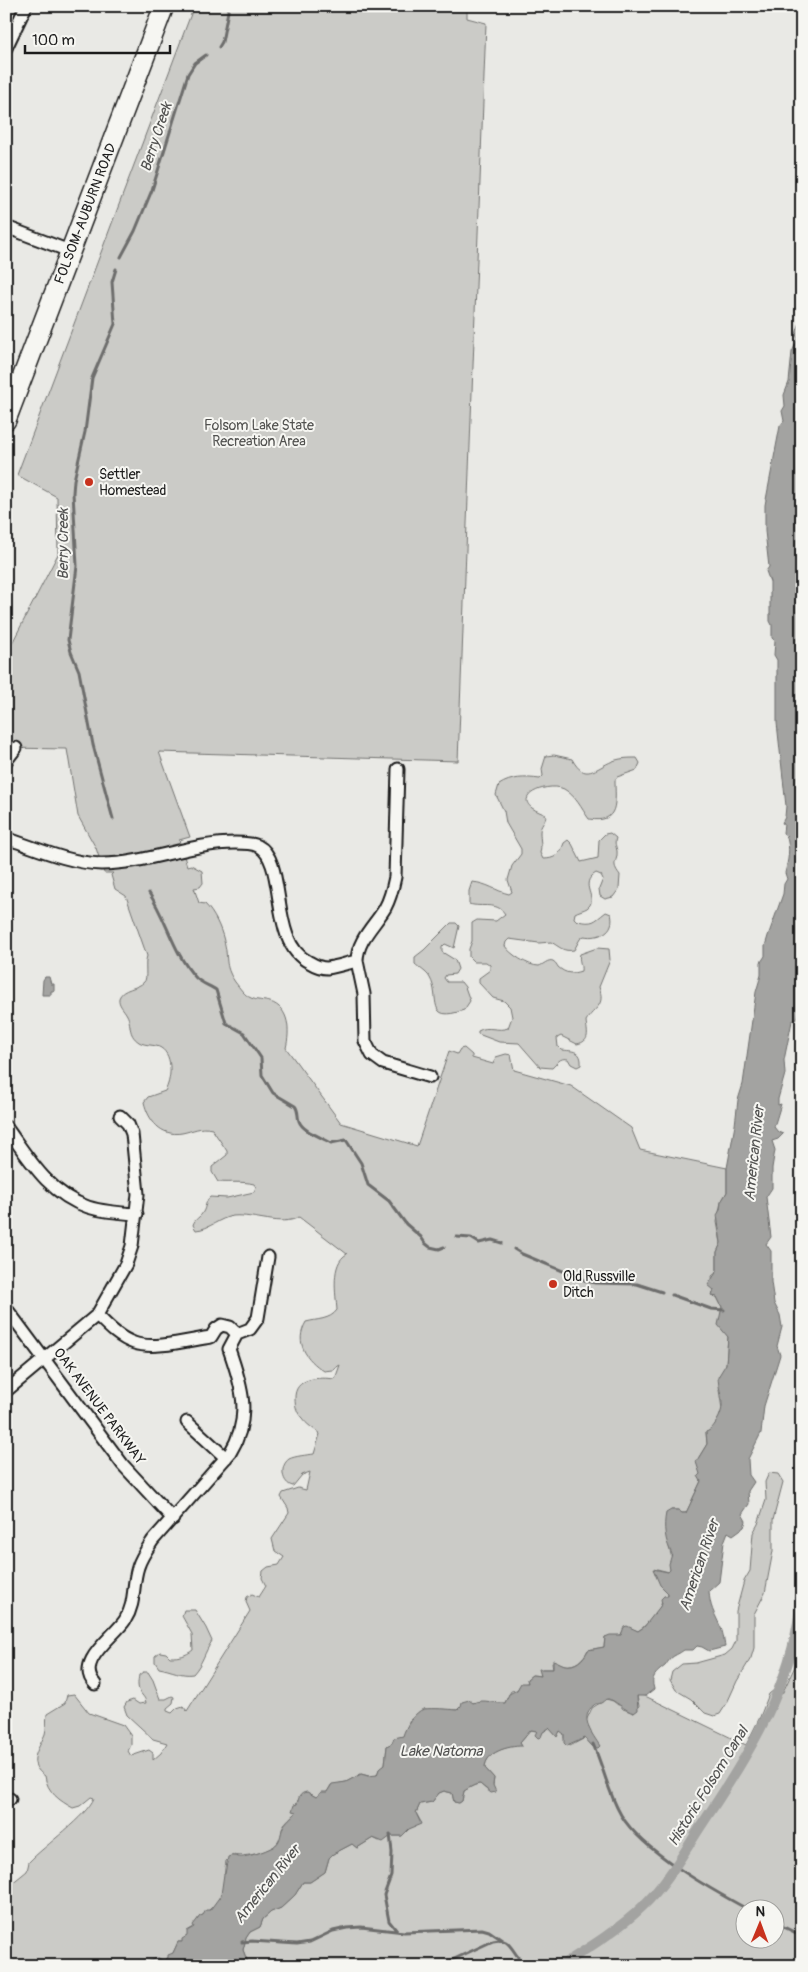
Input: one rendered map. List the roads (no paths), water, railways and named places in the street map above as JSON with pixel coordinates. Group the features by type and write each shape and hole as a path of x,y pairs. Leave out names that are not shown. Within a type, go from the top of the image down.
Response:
{"main road":[{"name":"FOLSOM-AUBURN ROAD","path":"6,420 72,252 164,6"}],"street":[{"path":"6,48 26,6"},
{"path":"6,228 72,252"},
{"path":"6,761 16,748"},
{"path":"398,769 395,877 386,907 357,953 364,994 365,1041 372,1055 383,1063 430,1077"},
{"path":"6,838 74,860 101,864 128,861 218,843 257,845 266,852 288,940 299,956 315,965 326,968 357,961"},
{"path":"6,1390 97,1315 126,1264 132,1246 137,1214 137,1175 132,1134 128,1124 120,1116"},
{"path":"6,1127 39,1173 61,1193 87,1207 137,1214"},
{"path":"95,1684 89,1671 92,1657 125,1620 132,1606 137,1569 142,1556 153,1540 226,1458 236,1443 240,1432 244,1402 242,1389 229,1350 237,1334 250,1329 258,1318 268,1257"},
{"name":"OAK AVENUE PARKWAY","path":"6,1308 123,1465 173,1519"},
{"path":"97,1315 110,1329 135,1344 162,1344 211,1337 216,1329 222,1325 230,1327 237,1334"},
{"path":"211,1337 214,1343 229,1350"},
{"path":"188,1422 226,1458"}],"water":[{"name":"Lake Natoma","path":"802,316 802,976 799,983 800,1005 797,1019 792,1021 784,1060 785,1074 778,1099 778,1105 781,1104 774,1127 783,1134 778,1139 772,1141 775,1150 772,1168 772,1188 766,1197 771,1237 766,1244 771,1251 771,1282 774,1303 780,1315 782,1327 777,1346 780,1355 764,1406 761,1433 748,1459 749,1475 754,1482 748,1491 749,1504 742,1514 746,1521 744,1527 733,1535 728,1532 724,1542 719,1582 709,1591 711,1606 722,1631 725,1647 709,1651 697,1646 693,1650 684,1650 669,1660 653,1678 654,1689 645,1696 637,1696 638,1710 634,1713 608,1699 594,1705 589,1710 587,1720 588,1726 600,1746 598,1748 593,1747 585,1738 567,1746 564,1743 564,1734 560,1731 557,1737 549,1728 538,1738 535,1735 537,1731 531,1730 520,1743 522,1746 498,1751 486,1762 485,1768 494,1778 493,1785 496,1792 491,1793 480,1784 472,1786 464,1791 462,1801 459,1803 454,1802 452,1793 444,1791 439,1793 432,1802 420,1804 416,1813 421,1824 409,1829 402,1836 391,1836 383,1842 373,1838 357,1848 352,1844 333,1854 329,1858 325,1872 310,1882 303,1882 295,1895 281,1908 271,1912 263,1919 260,1927 250,1932 246,1938 243,1950 248,1963 246,1966 143,1966 145,1963 158,1958 163,1961 168,1958 168,1955 173,1953 178,1942 182,1942 182,1939 187,1936 187,1931 194,1927 193,1925 200,1916 206,1910 210,1910 221,1895 228,1857 250,1855 276,1845 284,1825 296,1812 292,1811 302,1793 307,1792 316,1797 322,1792 327,1792 332,1784 346,1782 361,1774 368,1776 377,1775 379,1769 385,1764 387,1746 392,1743 394,1738 403,1736 411,1720 421,1710 457,1710 462,1702 469,1700 473,1703 481,1701 505,1703 509,1694 517,1690 521,1683 528,1683 527,1679 532,1675 541,1676 539,1669 553,1669 553,1660 565,1665 576,1664 588,1650 604,1647 605,1637 621,1635 624,1627 627,1626 638,1631 644,1627 662,1604 661,1599 664,1596 668,1596 668,1593 660,1585 653,1569 668,1572 670,1570 669,1564 672,1554 665,1534 666,1513 671,1510 678,1510 686,1513 701,1481 698,1476 700,1474 696,1462 707,1444 706,1432 715,1424 722,1406 718,1377 726,1364 728,1337 718,1325 722,1307 717,1297 712,1296 714,1290 708,1285 717,1271 717,1252 721,1243 717,1215 721,1202 727,1192 727,1168 738,1100 743,1084 756,992 761,975 761,962 765,956 765,946 787,879 785,873 789,850 788,840 783,833 784,824 782,823 785,817 786,806 777,723 777,660 774,655 775,641 772,638 772,625 770,621 770,582 766,571 769,567 765,531 765,505 780,426 784,421 782,411 785,406 784,395 789,382 792,352 798,339 796,334"},
{"path":"45,977 49,977 51,984 54,984 54,991 51,991 51,995 42,995"}],"waterway":[{"path":"219,47 222,42 229,6"},
{"name":"Berry Creek","path":"121,257 135,231 152,190 188,74 195,63 206,55"},
{"name":"Berry Creek","path":"113,819 93,745 79,671 68,640 77,566 74,480 85,432 92,378 115,324 112,282 116,269"},
{"path":"149,893 181,958 198,980 216,990 226,1023 244,1033 261,1058 262,1075 273,1093 295,1106 299,1121 304,1128 331,1143 346,1140 361,1163 368,1185 389,1201 406,1224 425,1243 430,1247 439,1249 444,1247"},
{"path":"457,1237 471,1238 479,1243 492,1240 502,1243"},
{"path":"514,1249 587,1281 595,1283 637,1284 662,1292"},
{"path":"672,1295 711,1309 724,1310"},
{"name":"Historic Folsom Canal","path":"560,1966 614,1930 634,1914 660,1888 747,1754 773,1703 792,1650 798,1622 802,1573"},
{"path":"593,1744 617,1807 631,1829 645,1843 679,1869 736,1903"},
{"path":"390,1834 392,1852 391,1876 384,1895 389,1921 397,1931"},
{"path":"242,1942 297,1944 310,1942 333,1931 361,1927 404,1932 482,1929 489,1931 502,1940"},
{"path":"786,1928 802,1936"},
{"path":"439,1966 498,1940 508,1943 518,1957"}],"place":[{"name":"Settler Homestead","path":"89,482"},
{"name":"Old Russville Ditch","path":"553,1284"}],"park label":[{"name":"Folsom Lake State Recreation Area","path":"259,434"}],"water label":[{"name":"American River","path":"754,1153"},
{"name":"American River","path":"699,1565"},
{"name":"American River","path":"267,1884"}]}
